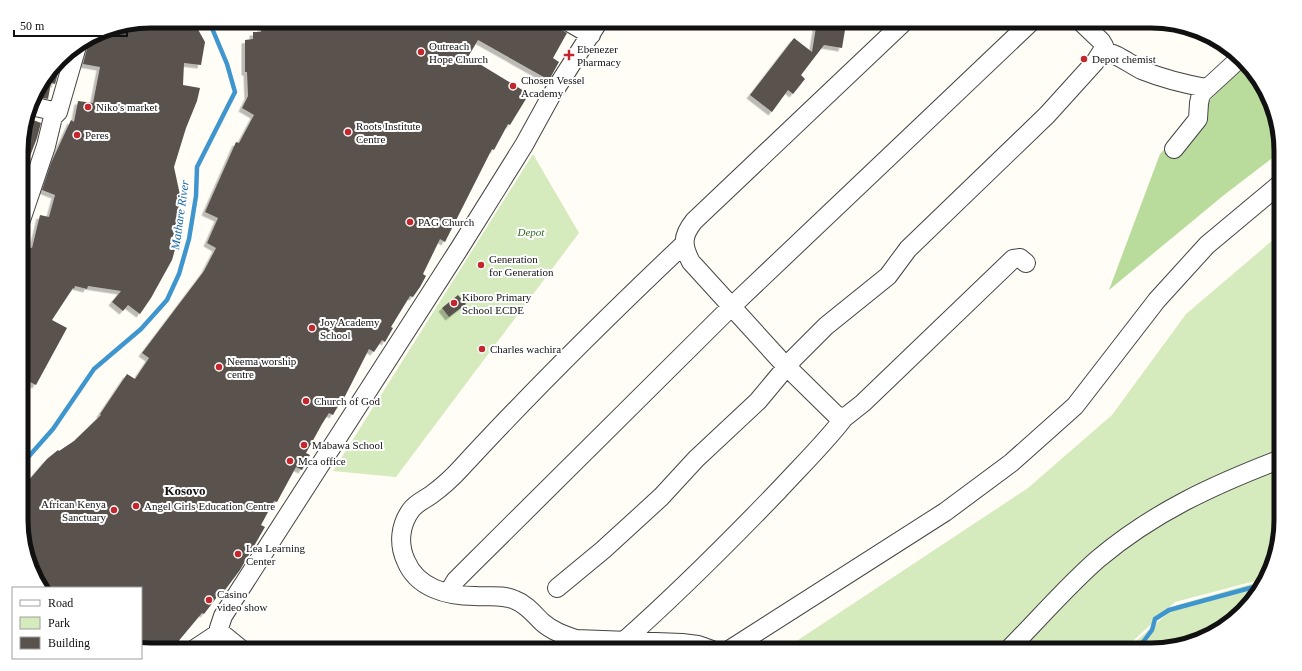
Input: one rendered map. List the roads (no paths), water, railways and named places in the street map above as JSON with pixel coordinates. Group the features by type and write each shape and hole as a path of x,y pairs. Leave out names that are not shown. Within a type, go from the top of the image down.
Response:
{"street":[{"path":"233,643 220,632 219,628 223,616 459,249 524,144 551,96 595,28"},
{"path":"844,418 836,415 787,367 731,307 691,262 684,244 686,231 703,212 758,162 896,28"},
{"path":"448,593 456,580 731,307 1025,28"},
{"path":"557,588 613,542 661,497 696,459 758,401 793,359 826,326 888,276 908,249 1047,115 1095,62 1102,51 1104,46 1101,41 1087,28"},
{"path":"1102,51 1112,54 1143,71 1169,80 1206,88"},
{"path":"28,202 46,146 53,117 58,112 75,54"},
{"path":"1174,149 1198,119 1199,98 1206,88 1235,62"},
{"path":"36,107 58,112"},
{"path":"740,643 945,512 1011,463 1075,406 1157,300 1207,246 1274,189"},
{"path":"682,643 576,639 565,636 547,626 520,602 504,596 471,596 432,589 423,582 405,560 401,544 401,533 403,523 411,510 456,473 598,325 684,244"},
{"path":"624,641 650,618 738,532 816,451 844,418 863,403 1013,258 1020,258 1026,262"},
{"path":"1015,643 1098,560 1138,529 1162,513 1217,484 1274,462"},
{"path":"204,643 220,632"}],"waterway":[{"name":"Mathare River","path":"28,457 53,429 94,369 141,329 167,300 179,274 189,239 196,196 197,167 235,92 227,64 212,28"},
{"path":"1142,643 1152,630 1155,619 1169,610 1254,587"}],"place":[{"name":"Outreach Hope Church","path":"421,52"},
{"name":"Ebenezer Pharmacy","path":"569,55"},
{"name":"Depot chemist","path":"1084,59"},
{"name":"Chosen Vessel Academy","path":"513,86"},
{"name":"Niko's market","path":"88,107"},
{"name":"Roots Institute Centre","path":"348,132"},
{"name":"Peres","path":"77,135"},
{"name":"PAG Church","path":"410,222"},
{"name":"Generation for Generation","path":"481,265"},
{"name":"Kiboro Primary School ECDE","path":"454,303"},
{"name":"Joy Academy School","path":"312,328"},
{"name":"Charles wachira","path":"482,349"},
{"name":"Neema worship centre","path":"219,367"},
{"name":"Church of God","path":"306,401"},
{"name":"Mabawa School","path":"304,445"},
{"name":"Mca office","path":"290,461"},
{"name":"Angel Girls Education Centre","path":"136,506"},
{"name":"African Kenya Sanctuary","path":"114,510"},
{"name":"Lea Learning Center","path":"238,554"},
{"name":"Casino video show","path":"209,600"}],"district":[{"name":"Kosovo","path":"185,490"}],"park label":[{"name":"Depot","path":"531,232"}]}
